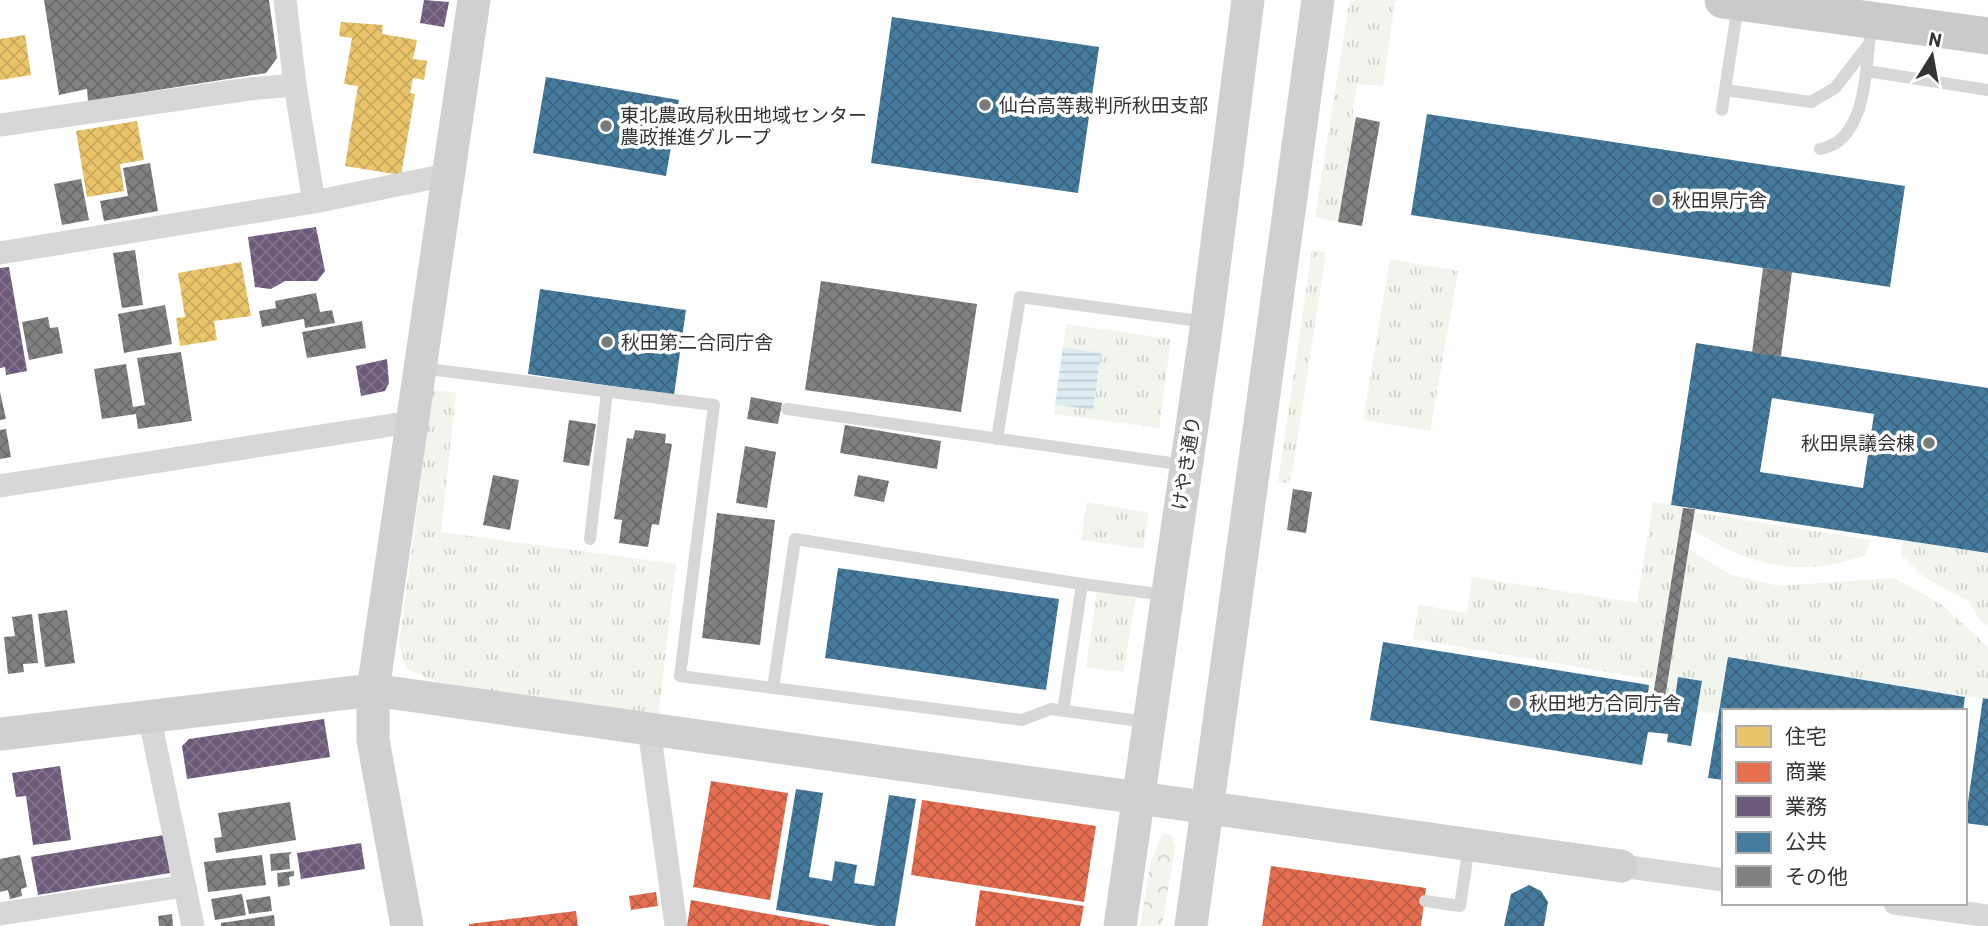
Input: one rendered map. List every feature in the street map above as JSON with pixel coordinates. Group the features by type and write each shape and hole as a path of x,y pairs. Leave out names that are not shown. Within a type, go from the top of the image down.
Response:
{"main road":[{"path":"1731,1 1871,32 1988,36"}],"street":[{"path":"285,0 295,85 314,202"},
{"path":"407,926 373,740 373,690 419,368 451,174 474,0"},
{"name":"けやき通り","path":"1120,926 1207,322 1248,0"},
{"path":"1191,926 1318,0"},
{"path":"0,125 249,89 295,85"},
{"path":"0,253 314,202 451,174"},
{"path":"0,486 411,422"},
{"path":"0,734 373,690 1139,797 1208,810 1722,880"},
{"path":"149,715 193,926"},
{"path":"649,729 676,926"},
{"path":"0,914 185,886"},
{"path":"1909,905 1988,916"}],"lane":[{"path":"1722,110 1731,1"},
{"path":"1820,149 1842,140 1857,114 1867,71 1871,32"},
{"path":"1725,90 1811,102 1835,88 1871,32"},
{"path":"1867,71 1988,90"},
{"path":"998,439 1020,297 1207,322"},
{"path":"419,368 714,405 680,676 1022,720 1051,709 1148,722"},
{"path":"590,539 607,392"},
{"path":"787,409 1185,465"},
{"path":"773,688 794,539 1166,595"},
{"path":"1063,711 1082,584"},
{"path":"1425,901 1460,906 1469,845"}],"green space":[{"path":"1354,0 1399,0 1395,2 1383,86 1357,84 1352,117 1356,118 1338,222 1315,217 1349,3"},
{"path":"1312,250 1326,252 1292,475 1288,483 1278,482"},
{"path":"1390,259 1458,271 1430,431 1363,420"},
{"path":"1066,324 1171,339 1159,428 1054,414 1055,404 1093,409 1101,354 1063,347"},
{"path":"433,390 456,393 441,532 676,564 658,718 437,682 407,669 399,645"},
{"path":"1087,502 1149,513 1143,549 1081,540"},
{"path":"1653,502 1683,508 1655,680 1413,639 1419,605 1467,613 1472,577 1637,603"},
{"path":"1694,512 1872,540 1864,556 1840,563 1796,567 1775,565 1733,552 1692,529"},
{"path":"1903,540 1988,553 1988,626 1978,618 1970,602 1924,577 1900,553"},
{"path":"1689,549 1729,574 1779,586 1894,578 1941,604 1988,647 1988,700 1729,657 1719,714 1697,711 1701,681 1678,678 1674,705 1663,703"},
{"path":"1097,592 1136,598 1123,672 1086,667"},
{"path":"1163,834 1172,835 1175,848 1162,926 1140,926 1151,861"}],"shaded area":[{"path":"1063,347 1101,353 1093,410 1055,404"}],"building: 住宅":[{"path":"341,22 383,25 382,34 417,40 413,59 427,61 424,80 413,78 410,93 415,94 401,175 345,166 358,86 344,84 352,38 339,36"},
{"path":"25,35 31,75 0,80 0,39"},
{"path":"137,121 144,160 120,164 124,191 87,197 76,131"},
{"path":"241,262 251,316 214,321 217,340 180,346 176,318 185,317 178,273"}],"building: 商業":[{"path":"711,781 788,793 770,900 693,887"},
{"path":"922,800 1096,826 1084,902 911,875"},
{"path":"1271,866 1426,888 1421,926 1262,926"},
{"path":"980,890 1084,906 1080,926 975,926"},
{"path":"656,892 658,906 631,910 629,896"},
{"path":"691,900 829,925 829,926 687,926"},
{"path":"576,911 578,926 469,926 469,924"}],"building: 業務":[{"path":"424,0 449,2 444,27 420,23"},
{"path":"316,227 325,271 317,281 285,281 271,289 255,287 248,237"},
{"path":"9,267 27,371 6,375 5,367 0,368 0,268"},
{"path":"387,359 389,383 385,391 361,396 356,366"},
{"path":"324,719 330,757 187,779 182,746 189,739"},
{"path":"60,766 71,840 33,845 26,796 16,797 12,773"},
{"path":"164,835 170,873 38,895 31,857"},
{"path":"361,843 365,869 301,879 297,853"}],"building: 公共":[{"name":"仙台高等裁判所秋田支部","path":"892,17 1099,47 1078,193 871,163"},
{"name":"東北農政局秋田地域センター 農政推進グループ","path":"546,77 679,100 666,176 533,153"},
{"name":"秋田県庁舎","path":"1427,114 1905,186 1890,287 1411,215"},
{"name":"秋田第二合同庁舎","path":"540,289 686,310 674,395 528,374"},
{"name":"秋田県議会棟","path":"1696,343 1988,388 1988,553 1671,505","holes":["1772,398 1874,414 1863,488 1760,472"]},
{"path":"838,568 1059,599 1046,690 825,658"},
{"name":"秋田地方合同庁舎","path":"1383,642 1649,685 1647,701 1664,704 1674,705 1678,677 1702,681 1691,746 1667,742 1668,734 1648,732 1642,765 1370,720"},
{"path":"1728,657 1965,697 1963,709 1722,709 1722,780 1708,778"},
{"path":"1983,698 1988,699 1988,826 1967,823"},
{"path":"796,789 823,793 809,877 832,881 835,861 857,865 854,883 874,886 889,795 916,799 895,926 877,926 776,910"},
{"path":"1529,885 1541,891 1548,902 1544,926 1504,926 1511,894"}],"building: その他":[{"path":"44,0 269,0 277,58 266,73 88,101 87,89 59,95"},
{"path":"1356,117 1380,122 1362,226 1338,222"},
{"path":"150,163 158,211 104,221 100,201 128,196 123,168"},
{"path":"81,179 89,220 62,225 54,184"},
{"path":"135,250 143,305 122,308 113,253"},
{"path":"1763,268 1792,272 1781,356 1752,353"},
{"path":"821,281 977,304 961,412 805,390"},
{"path":"316,293 320,312 332,310 335,323 305,328 304,319 262,327 259,311 276,308 275,301"},
{"path":"165,305 172,344 124,353 118,314"},
{"path":"48,317 50,328 58,327 63,353 29,360 22,322"},
{"path":"362,321 366,348 307,358 302,332"},
{"path":"181,352 192,421 138,429 136,414 102,419 94,369 126,364 133,407 145,405 137,358"},
{"path":"0,392 6,419 0,420"},
{"path":"751,397 782,403 778,424 747,419"},
{"path":"569,420 596,424 589,466 563,462"},
{"path":"845,425 941,441 937,469 840,453"},
{"path":"6,429 11,457 0,459 0,430"},
{"path":"635,430 666,434 665,443 672,444 659,525 652,524 648,547 619,543 622,520 614,519 627,438 633,439"},
{"path":"745,446 776,452 767,508 736,503"},
{"path":"493,475 519,480 510,530 483,525"},
{"path":"858,475 889,481 884,502 854,496"},
{"path":"1293,489 1312,492 1306,533 1287,530"},
{"path":"1683,508 1695,509 1664,704 1652,702"},
{"path":"717,513 775,520 760,645 702,638"},
{"path":"67,610 75,663 45,667 38,614"},
{"path":"32,614 38,663 23,664 24,672 8,674 4,637 15,636 12,617"},
{"path":"290,802 296,840 216,853 214,838 222,837 218,813"},
{"path":"292,852 289,855 290,869 271,871 270,854"},
{"path":"20,855 27,887 21,889 22,896 10,899 8,890 0,892 0,859"},
{"path":"262,855 266,885 208,892 204,862"},
{"path":"294,871 294,876 289,877 290,885 278,887 277,873"},
{"path":"242,894 246,915 215,920 211,899"},
{"path":"270,896 272,911 249,914 246,900"},
{"path":"172,914 173,926 159,926 158,916"},
{"path":"274,915 275,926 221,926 221,923"}],"place":[{"name":"仙台高等裁判所秋田支部","path":"985,105"},
{"name":"東北農政局秋田地域センター 農政推進グループ","path":"606,126"},
{"name":"秋田県庁舎","path":"1658,200"},
{"name":"秋田第二合同庁舎","path":"607,342"},
{"name":"秋田県議会棟","path":"1929,443"},
{"name":"秋田地方合同庁舎","path":"1515,703"}]}
